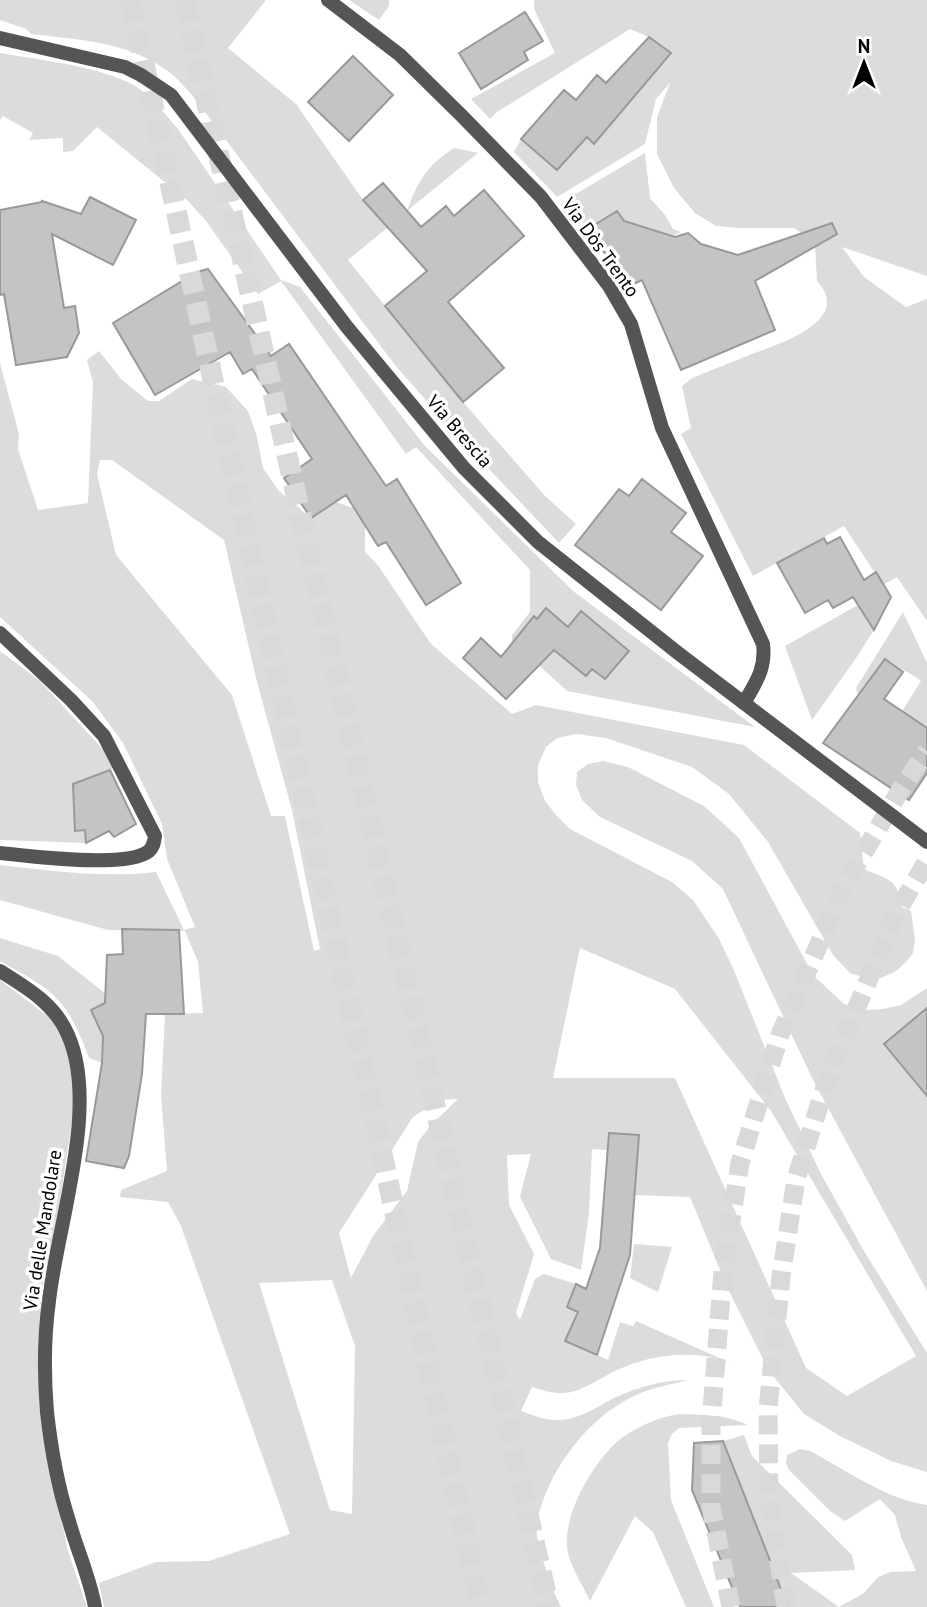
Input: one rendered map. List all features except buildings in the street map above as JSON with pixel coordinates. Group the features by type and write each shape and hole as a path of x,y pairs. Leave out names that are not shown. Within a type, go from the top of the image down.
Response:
{"street":[{"name":"Via Dòs Trento","path":"328,0 400,55 463,117 541,197 610,286 631,324 662,428 763,643 763,669 744,703"},
{"name":"Via Brescia","path":"0,38 125,67 171,95 347,327 464,468 538,542 927,842"},
{"path":"0,633 71,700 104,736 155,836 154,845 147,853 109,860 0,853"},
{"name":"Via delle Mandolare","path":"0,971 31,990 55,1012 68,1034 77,1062 80,1095 78,1118 65,1216 49,1300 46,1364 48,1413 56,1462 68,1519 95,1607"}],"shaded area":[{"path":"0,0 266,0 228,48 296,104 363,200 387,228 348,260 463,402 545,496 576,524 559,543 395,365 196,100 177,79 158,65 124,49 88,41 31,34 26,29 0,20"},
{"path":"349,0 389,0 389,6 379,20"},
{"path":"534,0 927,0 927,276 842,247 864,277 906,307 927,299 927,621 897,577 883,585 844,526 753,576 681,434 691,428 682,386 692,378 794,337 820,319 826,308 826,295 817,281 815,246 808,237 794,228 716,226 695,213 674,188 657,154 657,117 670,83 656,99 645,144 557,197 514,152 521,139 558,170 587,137 595,143 671,53 649,37 630,29 497,112 490,119 471,99 555,53 534,9"},
{"path":"0,53 93,70 128,82 146,94 178,129 281,280 300,287 425,446 573,591 755,727 567,691 512,641 512,635 530,612 530,570 416,447 406,454 281,281 258,294 206,221 188,201 97,127 73,151 63,152 63,138 29,140 33,133 3,116 0,120"},
{"path":"454,148 478,153 407,211 424,175"},
{"path":"645,153 650,198 673,229 681,232 647,248 638,246 617,211 588,229 562,202"},
{"path":"99,351 121,379 148,401 159,401 192,379 226,387 248,411 263,468 279,491 311,518 336,502 353,508 365,526 365,552 377,564 431,644 512,714 536,705 744,745 860,833 864,869 895,885 902,907 911,911 915,939 913,953 896,971 881,978 869,979 850,973 833,955 768,842 729,794 692,767 606,738 577,734 557,738 546,747 538,765 538,782 545,801 570,829 672,882 693,900 718,937 785,1098 821,1174 864,1251 927,1353 927,1472 891,1461 840,1436 804,1414 769,1371 728,1289 690,1197 635,1195 639,1136 609,1133 608,1150 592,1149 589,1213 581,1270 551,1259 520,1197 531,1154 507,1155 509,1205 534,1254 516,1313 520,1320 535,1279 544,1274 576,1284 567,1307 577,1311 566,1341 608,1360 620,1322 633,1326 636,1321 733,1364 704,1356 673,1355 627,1366 570,1392 548,1392 532,1387 521,1411 544,1419 558,1420 580,1415 641,1387 688,1380 645,1391 616,1406 587,1430 554,1476 536,1526 545,1567 561,1607 104,1607 99,1583 156,1562 209,1561 290,1534 181,1226 168,1202 120,1197 121,1190 167,1171 161,1096 165,1014 203,1013 198,962 185,931 108,930 0,900 0,865 98,874 156,872 184,930 195,927 167,859 162,824 123,743 92,701 0,617 0,363 19,434 18,449 38,510 88,503 93,382 87,360","holes":["100,460 112,460 224,540 256,678 292,810 320,949 314,951 285,816 271,816 232,695 116,555 97,474","580,948 675,989 771,1111 916,1356 847,1396 806,1368 675,1078 553,1078","458,1099 430,1126 418,1142 407,1191 373,1236 351,1278 339,1233 413,1117 440,1100","332,1280 355,1346 352,1514 330,1510 259,1283"]},
{"path":"858,605 874,630 812,720 785,646"},
{"path":"903,612 927,663 927,728 872,759 921,681 885,659 858,696 856,688"},
{"path":"0,651 40,681 116,767 73,784 75,831 85,830 86,843 0,840"},
{"path":"603,761 628,767 704,806 739,838 813,975 844,1004 863,1010 883,1009 901,1005 927,988 927,1008 884,1045 927,1097 927,1291 814,1082 723,889 692,861 600,817 582,800 576,785 577,772 588,764"},
{"path":"0,938 58,956 106,994 102,1063 89,1058 73,1022 56,998 34,980 0,961"},
{"path":"0,980 50,1018 65,1041 74,1085 73,1115 59,1206 42,1290 40,1334 54,1485 68,1551 87,1607 0,1607"},
{"path":"634,1244 672,1247 658,1292 630,1278"},
{"path":"678,1414 722,1417 748,1425 679,1428 668,1443 671,1500 714,1607 686,1607 653,1532 635,1516 590,1601 570,1560 567,1532 576,1501 602,1458 623,1437 643,1426"},
{"path":"744,1435 752,1456 852,1555 855,1570 791,1573 839,1607 787,1607 723,1441"},
{"path":"800,1449 810,1451 897,1497 927,1505 927,1607 839,1607 864,1593 878,1577 891,1572 916,1571 901,1537 895,1515 880,1499 845,1521 830,1511 789,1470 787,1455"}],"tunnel":[{"path":"130,0 481,1607"},
{"path":"185,0 549,1607"},
{"path":"731,1607 711,1507 711,1423 723,1271 740,1163 780,1035 843,888 901,789 927,751"},
{"path":"786,1607 769,1498 768,1409 781,1277 796,1179 830,1071 897,912 927,861"}]}
